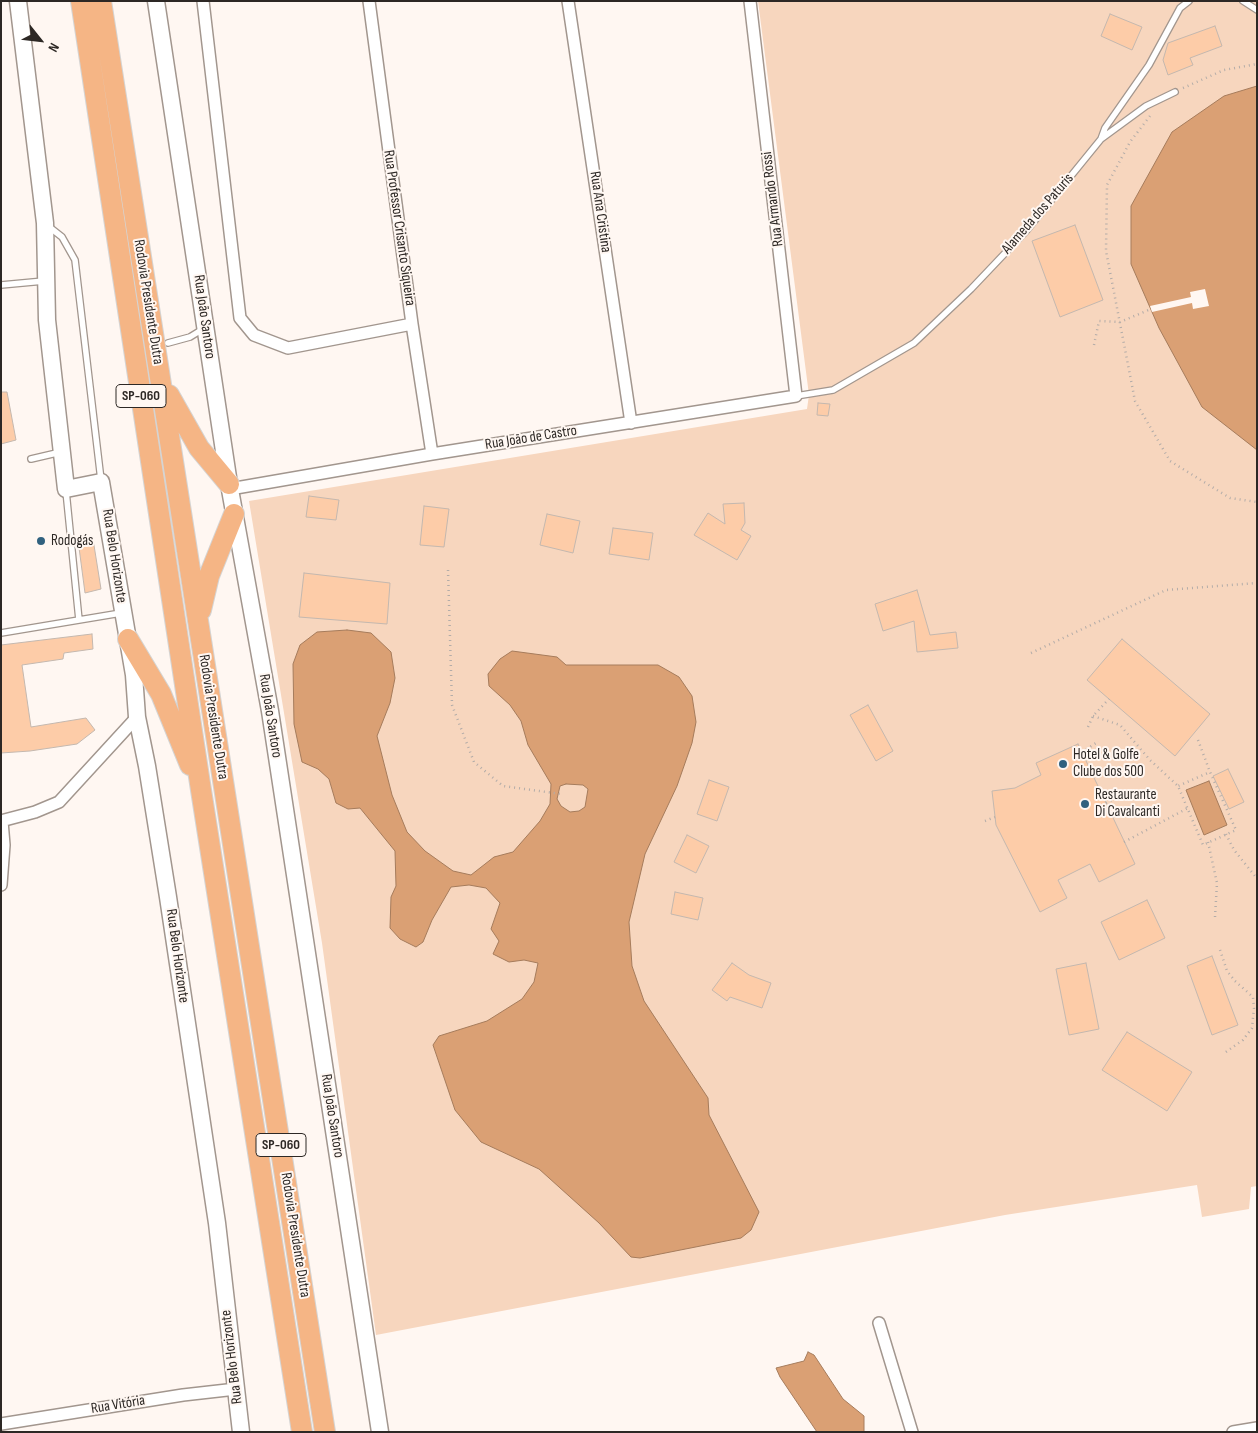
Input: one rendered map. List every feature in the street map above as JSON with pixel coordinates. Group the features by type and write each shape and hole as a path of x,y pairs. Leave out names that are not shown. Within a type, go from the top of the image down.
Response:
{"highway":[{"name":"Rodovia Presidente Dutra","path":"81,1 201,790 302,1432"},
{"name":"Rodovia Presidente Dutra","path":"101,1 325,1432"},
{"path":"160,375 181,420 194,441 229,486"},
{"path":"199,624 209,576 234,514"},
{"path":"128,639 161,694 201,790"}],"street":[{"path":"18,1 45,223 47,320 66,489 101,482"},
{"name":"Rua João Santoro","path":"156,1 229,486 270,711 380,1432"},
{"path":"203,1 240,318 254,335 288,348 412,324"},
{"name":"Rua Professor Crisanto Siqueira","path":"369,1 412,324 432,454"},
{"name":"Rua Ana Cristina","path":"568,1 631,423"},
{"name":"Rua Armando Rossi","path":"750,1 796,396"},
{"name":"Rua João de Castro","path":"229,486 796,396"},
{"name":"Rua Belo Horizonte","path":"101,482 134,675 137,718 147,766 168,897 217,1223 241,1432"},
{"path":"1,885 2,820 35,812 59,802 137,718"},
{"path":"879,1323 912,1432"},
{"name":"Rua Vitória","path":"1,1424 184,1395 236,1389"},
{"path":"1233,1432 1257,1428"}],"lane":[{"path":"1101,139 1105,128 1149,65 1180,8 1189,1"},
{"path":"1243,1 1257,10"},
{"name":"Alameda dos Paturis","path":"832,390 914,343 971,289 1027,230 1101,139 1146,106 1175,92"},
{"path":"45,223 62,237 75,260 101,482"},
{"path":"1,286 46,281"},
{"path":"168,343 190,337 206,328"},
{"path":"86,346 94,352"},
{"name":"Rua João de Castro","path":"796,396 832,390"},
{"path":"31,459 63,452"},
{"path":"66,489 79,620"},
{"path":"1,633 123,613"}],"path":[{"path":"1175,92 1224,70 1257,64"},
{"path":"1156,110 1130,142 1107,185 1106,251 1136,401 1170,461 1230,498 1257,502"},
{"path":"1094,345 1099,321 1120,322 1151,309"},
{"path":"448,570 452,705 474,762 503,786 561,794"},
{"path":"1031,653 1166,590 1257,583"},
{"path":"1088,727 1093,716 1109,699"},
{"path":"1093,716 1120,725 1150,760 1178,786 1204,845 1236,830 1198,740"},
{"path":"1082,752 1096,743"},
{"path":"1178,786 1210,772"},
{"path":"1106,803 1123,794"},
{"path":"1124,842 1188,808"},
{"path":"985,821 995,816"},
{"path":"1226,834 1234,850 1255,876"},
{"path":"1208,842 1217,884 1215,917"},
{"path":"1220,950 1227,971 1235,981 1255,996 1252,1028 1243,1040 1223,1054"}],"shaded area":[{"path":"758,1 1257,1 1257,1186 1251,1187 1249,1209 1202,1217 1197,1185 1005,1215 376,1335 322,943 249,501 807,409 809,395"},
{"path":"1257,86 1257,450 1202,407 1159,328 1131,264 1131,206 1172,132 1224,96"},
{"path":"347,630 371,633 391,652 395,678 390,703 377,736 392,795 407,832 425,851 453,871 471,875 494,857 513,852 540,821 550,804 551,784 528,745 521,721 510,705 489,686 488,674 500,659 512,651 557,657 566,665 658,665 679,677 692,696 696,722 692,743 677,786 645,854 629,922 632,966 644,1001 708,1098 709,1115 759,1212 751,1230 741,1238 640,1258 631,1257 599,1223 539,1169 481,1142 455,1110 433,1045 439,1036 487,1021 522,999 534,982 538,963 524,960 509,962 493,954 499,941 491,929 500,903 486,888 469,885 451,887 432,920 423,942 416,947 400,939 390,928 391,897 396,886 395,851 360,808 348,809 336,803 329,779 318,769 302,762 294,724 293,664 300,645 317,632","holes":["566,784 583,785 588,789 585,807 579,811 570,812 561,806 557,799 560,786"]},
{"path":"1209,781 1227,825 1204,835 1186,790"},
{"path":"808,1352 814,1355 843,1399 864,1416 864,1432 817,1432 776,1368 804,1361"}],"pier":[{"path":"1205,289 1209,306 1193,309 1192,303 1152,312 1150,306 1191,297 1190,292"}],"building":[{"path":"1110,14 1142,27 1132,50 1101,36"},
{"path":"1215,26 1222,46 1190,58 1193,65 1168,75 1163,60 1168,43"},
{"path":"1075,225 1103,300 1060,317 1032,241"},
{"path":"1,392 7,392 16,440 1,444"},
{"path":"818,403 830,404 828,416 817,415"},
{"path":"309,496 339,500 336,520 306,517"},
{"path":"744,503 745,523 741,530 751,536 737,560 694,535 708,513 725,524 723,504"},
{"path":"424,506 449,509 444,547 420,545"},
{"path":"547,514 580,521 573,553 540,545"},
{"path":"613,528 653,533 649,560 609,554"},
{"path":"93,539 101,589 85,593 78,540"},
{"path":"304,573 390,583 387,624 299,617"},
{"path":"917,590 930,635 956,632 958,648 917,652 914,621 883,631 875,604"},
{"path":"92,634 93,649 64,653 63,659 22,665 31,727 86,718 95,730 77,744 1,753 1,645"},
{"path":"1122,639 1210,714 1175,756 1087,680"},
{"path":"868,705 893,751 876,761 850,715"},
{"path":"1078,744 1135,864 1099,882 1090,864 1058,880 1067,898 1040,912 996,825 992,791 1015,788 1041,775 1036,763"},
{"path":"1228,769 1244,802 1229,809 1213,776"},
{"path":"709,780 729,787 717,821 697,814"},
{"path":"687,835 709,846 696,873 674,862"},
{"path":"675,892 703,898 698,920 671,914"},
{"path":"1147,900 1165,938 1119,960 1101,922"},
{"path":"1212,956 1238,1025 1212,1035 1187,966"},
{"path":"732,963 749,975 771,983 762,1008 730,997 727,1001 712,990"},
{"path":"1086,963 1099,1029 1069,1035 1056,969"},
{"path":"1127,1032 1192,1072 1167,1111 1102,1070"}],"place":[{"name":"Rodogás","path":"41,541"},
{"name":"Hotel & Golfe Clube dos 500","path":"1063,764"},
{"name":"Restaurante Di Cavalcanti","path":"1085,804"}]}
